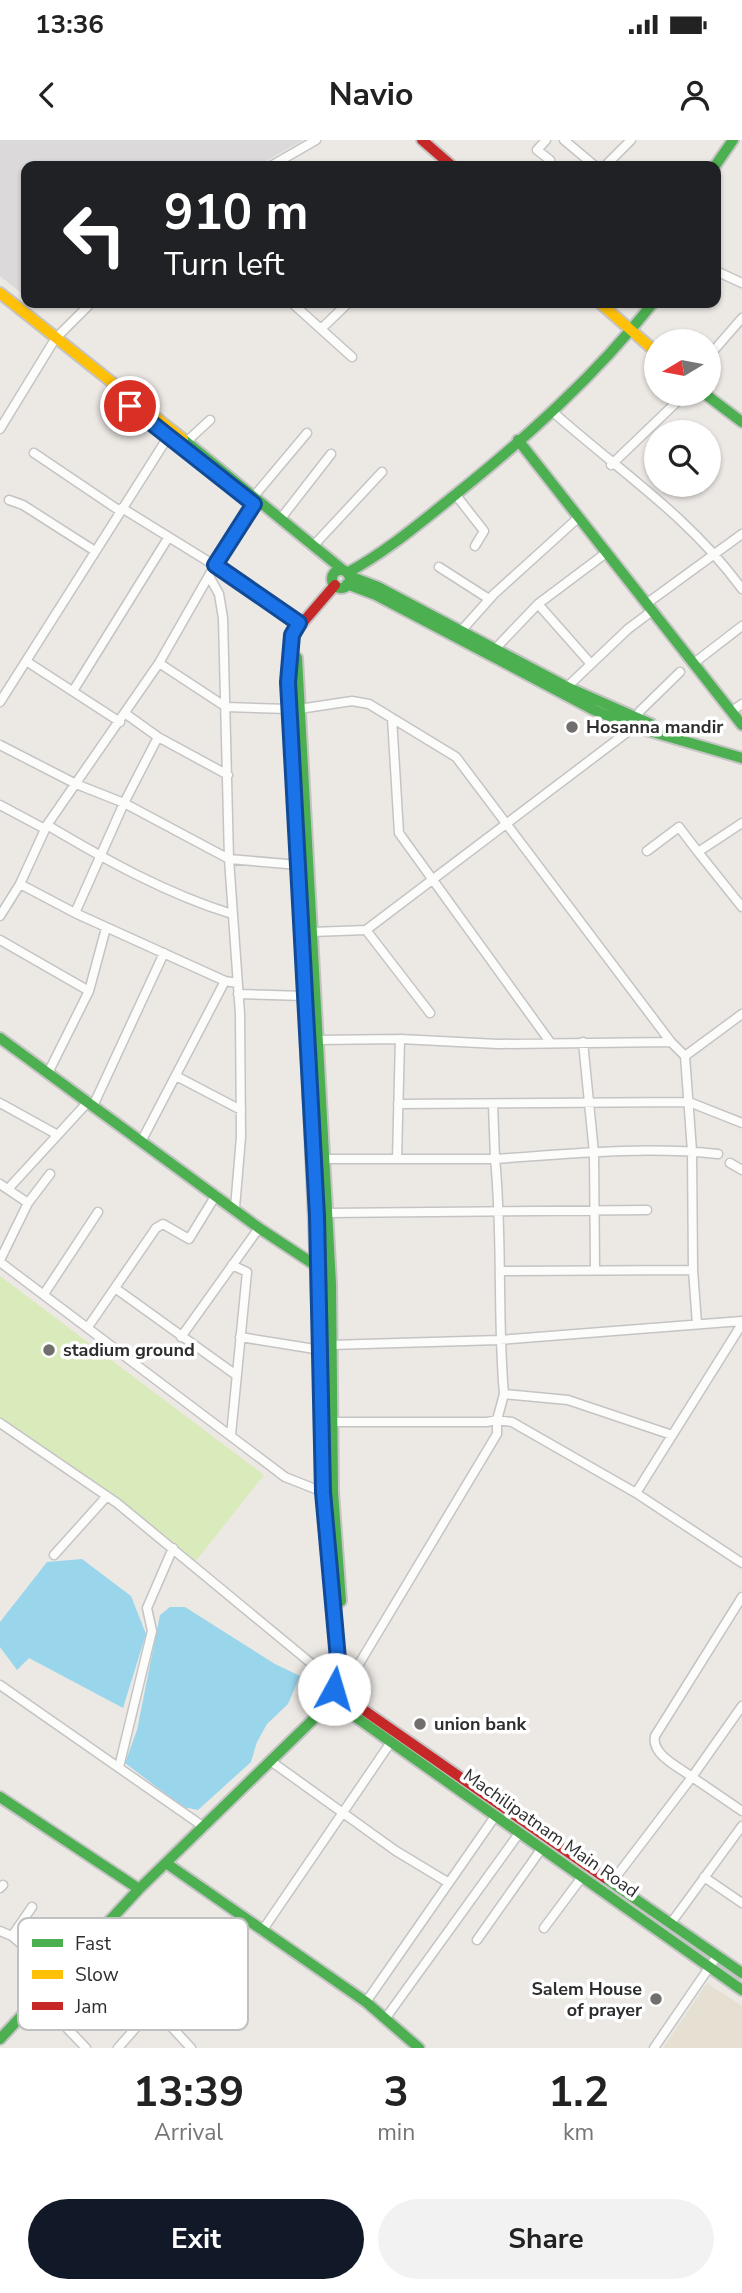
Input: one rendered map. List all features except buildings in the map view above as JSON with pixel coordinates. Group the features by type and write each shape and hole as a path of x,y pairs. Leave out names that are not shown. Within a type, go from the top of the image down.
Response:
{"main road":[{"path":"422,140 446,161"},
{"path":"718,161 733,140"},
{"path":"0,293 168,437 254,500 282,517 315,544 342,578 378,587 634,722 742,751"},
{"path":"0,301 186,442 342,578 561,694 742,758"},
{"path":"606,308 644,342"},
{"path":"324,1268 327,1213 319,1159 304,996 292,635 299,623 342,578 377,557 553,412 632,331 649,308"},
{"path":"721,406 742,422"},
{"path":"518,440 742,725"},
{"path":"338,1693 338,1659 323,1492 324,1268 317,1040 312,932 294,709 302,629 342,578"},
{"path":"0,1038 259,1228 324,1268"},
{"path":"113,1918 139,1889 272,1762 338,1693 345,1660 333,1492 332,1422 325,1347"},
{"name":"Machilipatnam Main Road","path":"338,1693 391,1742 451,1777 612,1882 742,1973"},
{"name":"Machilipatnam Main Road","path":"338,1693 451,1777 496,1815 742,1990"},
{"path":"0,1797 139,1889"},
{"path":"166,1863 244,1918"},
{"path":"248,1921 366,2002 419,2048"},
{"path":"0,2039 18,2020"}],"street":[{"path":"280,161 316,140"},
{"path":"545,140 537,150 549,161"},
{"path":"564,140 589,161"},
{"path":"610,161 631,140"},
{"path":"721,273 742,283"},
{"path":"0,429 54,341 86,308"},
{"path":"298,308 352,357"},
{"path":"321,329 343,308"},
{"path":"721,342 742,318"},
{"path":"611,465 672,406"},
{"path":"553,412 611,465 660,498 716,552 742,589"},
{"path":"0,702 168,437 186,442 210,420"},
{"path":"0,916 20,884 46,827 159,663 254,500 307,433"},
{"path":"34,453 121,510 215,565 299,623"},
{"path":"282,517 331,454"},
{"path":"315,544 382,472"},
{"path":"454,494 478,517 484,531 475,546"},
{"path":"9,500 23,505 96,551"},
{"path":"461,631 489,599 578,518"},
{"path":"566,687 649,607 742,534"},
{"path":"73,691 168,538"},
{"path":"494,650 538,604 606,554"},
{"path":"439,567 489,599"},
{"path":"209,576 219,594 222,609 229,859 238,995 241,1110 234,1208"},
{"path":"538,604 592,664"},
{"path":"694,663 742,626"},
{"path":"26,661 120,722"},
{"path":"159,663 226,708 294,709 352,701 369,704 456,757 671,1042 685,1056 692,1151 693,1270 697,1324"},
{"path":"312,932 366,930 506,825 634,722 680,672"},
{"path":"732,711 742,704"},
{"path":"126,714 158,737 228,775"},
{"path":"392,718 399,833 550,1042"},
{"path":"75,914 124,803 158,737"},
{"path":"0,745 76,784 124,803 229,859 299,865"},
{"path":"1,807 197,903 232,914"},
{"path":"698,852 742,823"},
{"path":"647,851 679,828 742,907"},
{"path":"20,884 75,914 237,984"},
{"path":"48,1073 89,991 106,928"},
{"path":"366,930 430,1013"},
{"path":"0,940 89,991"},
{"path":"8,1189 56,1134 90,1105 164,953"},
{"path":"142,1140 225,981"},
{"path":"238,995 304,996"},
{"path":"685,1056 742,1014"},
{"path":"317,1040 400,1039 498,1044 671,1042"},
{"path":"397,1158 400,1039"},
{"path":"583,1042 594,1153 595,1269"},
{"path":"176,1076 241,1110"},
{"path":"398,1104 689,1102 742,1123"},
{"path":"0,1103 56,1134"},
{"path":"0,1423 107,1496 173,1548 338,1693 356,1670 496,1434 504,1394 499,1340 501,1212 493,1104"},
{"path":"319,1159 495,1159 692,1151 718,1154"},
{"path":"730,1163 742,1170"},
{"path":"50,1174 28,1203 0,1261 285,1477 323,1492"},
{"path":"0,1184 28,1203"},
{"path":"88,1327 156,1228 163,1224 189,1239 216,1195"},
{"path":"327,1213 647,1210"},
{"path":"44,1294 98,1212"},
{"path":"181,1337 259,1228"},
{"path":"231,1435 247,1272 232,1265"},
{"path":"502,1271 693,1270"},
{"path":"115,1288 236,1375"},
{"path":"240,1337 325,1347 499,1340 697,1324 742,1323"},
{"path":"636,1493 742,1323"},
{"path":"504,1394 568,1400 672,1435"},
{"path":"332,1422 512,1422 636,1493 742,1563"},
{"path":"54,1555 107,1496"},
{"path":"119,1767 152,1631 147,1608 173,1548"},
{"path":"742,1597 654,1736 653,1743 657,1751 742,1811"},
{"path":"0,1685 55,1726 204,1827"},
{"path":"612,1882 742,1706"},
{"path":"262,1931 391,1742"},
{"path":"272,1762 396,1851 449,1883"},
{"path":"366,2002 496,1815"},
{"path":"671,1923 742,1826"},
{"path":"385,2019 520,1832"},
{"path":"477,1940 542,1848"},
{"path":"544,1928 582,1877"},
{"path":"705,1877 742,1903"},
{"path":"25,1918 32,1907"},
{"path":"12,1937 18,1928"},
{"path":"0,1930 18,1942"},
{"path":"653,2048 717,1956"},
{"path":"68,2030 86,2048"},
{"path":"118,2048 134,2030"},
{"path":"174,2030 191,2048"}],"shaded area":[{"path":"0,140 303,140 266,161 21,161 21,293 0,276"},
{"path":"707,1983 742,2006 742,2048 663,2048"}],"green space":[{"name":"stadium ground","path":"0,1276 264,1475 195,1562 0,1423"}],"water":[{"path":"82,1559 131,1596 146,1634 123,1708 29,1658 17,1670 0,1647 0,1622 47,1562"},
{"path":"170,1607 185,1607 275,1664 300,1676 288,1704 267,1724 257,1742 251,1762 198,1810 183,1807 125,1763 137,1730 160,1615"}],"traffic: fast":[{"path":"718,161 733,140"},
{"path":"347,573 416,526 534,428 608,356 649,308"},
{"path":"721,406 742,422"},
{"path":"183,439 343,570"},
{"path":"518,440 742,725"},
{"path":"341,570 347,573 350,579 347,585 341,588 335,585 332,579 335,573 341,570"},
{"path":"349,576 378,587 567,687 651,724"},
{"path":"347,584 376,595 594,710 632,726 742,758"},
{"path":"297,658 331,1284 333,1492 341,1601"},
{"path":"291,743 313,1202 323,1505 335,1610 334,1689"},
{"path":"0,1038 259,1228 318,1267"},
{"path":"112,1918 330,1703"},
{"path":"340,1706 742,1990"},
{"path":"0,1797 139,1889"},
{"path":"166,1863 245,1918"},
{"path":"605,1878 742,1973"},
{"path":"248,1920 366,2002 419,2048"},
{"path":"0,2039 18,2020"}],"traffic: slow":[{"path":"0,293 183,439"},
{"path":"606,308 644,342"},
{"path":"337,1688 343,1691 346,1697 343,1703 337,1706 331,1703 328,1697 331,1691 337,1688"}],"traffic: jam":[{"path":"422,140 446,161"},
{"path":"291,743 288,682 292,635 335,585"},
{"path":"345,1697 605,1878"}],"place":[{"name":"Hosanna mandir","path":"572,727"},
{"name":"stadium ground","path":"49,1350"},
{"name":"union bank","path":"420,1724"},
{"name":"Salem House of prayer","path":"656,1999"}],"route":[{"path":"130,406 254,504 215,565 299,623 292,635 288,682 317,1216 323,1492 338,1659 334,1689"}]}
